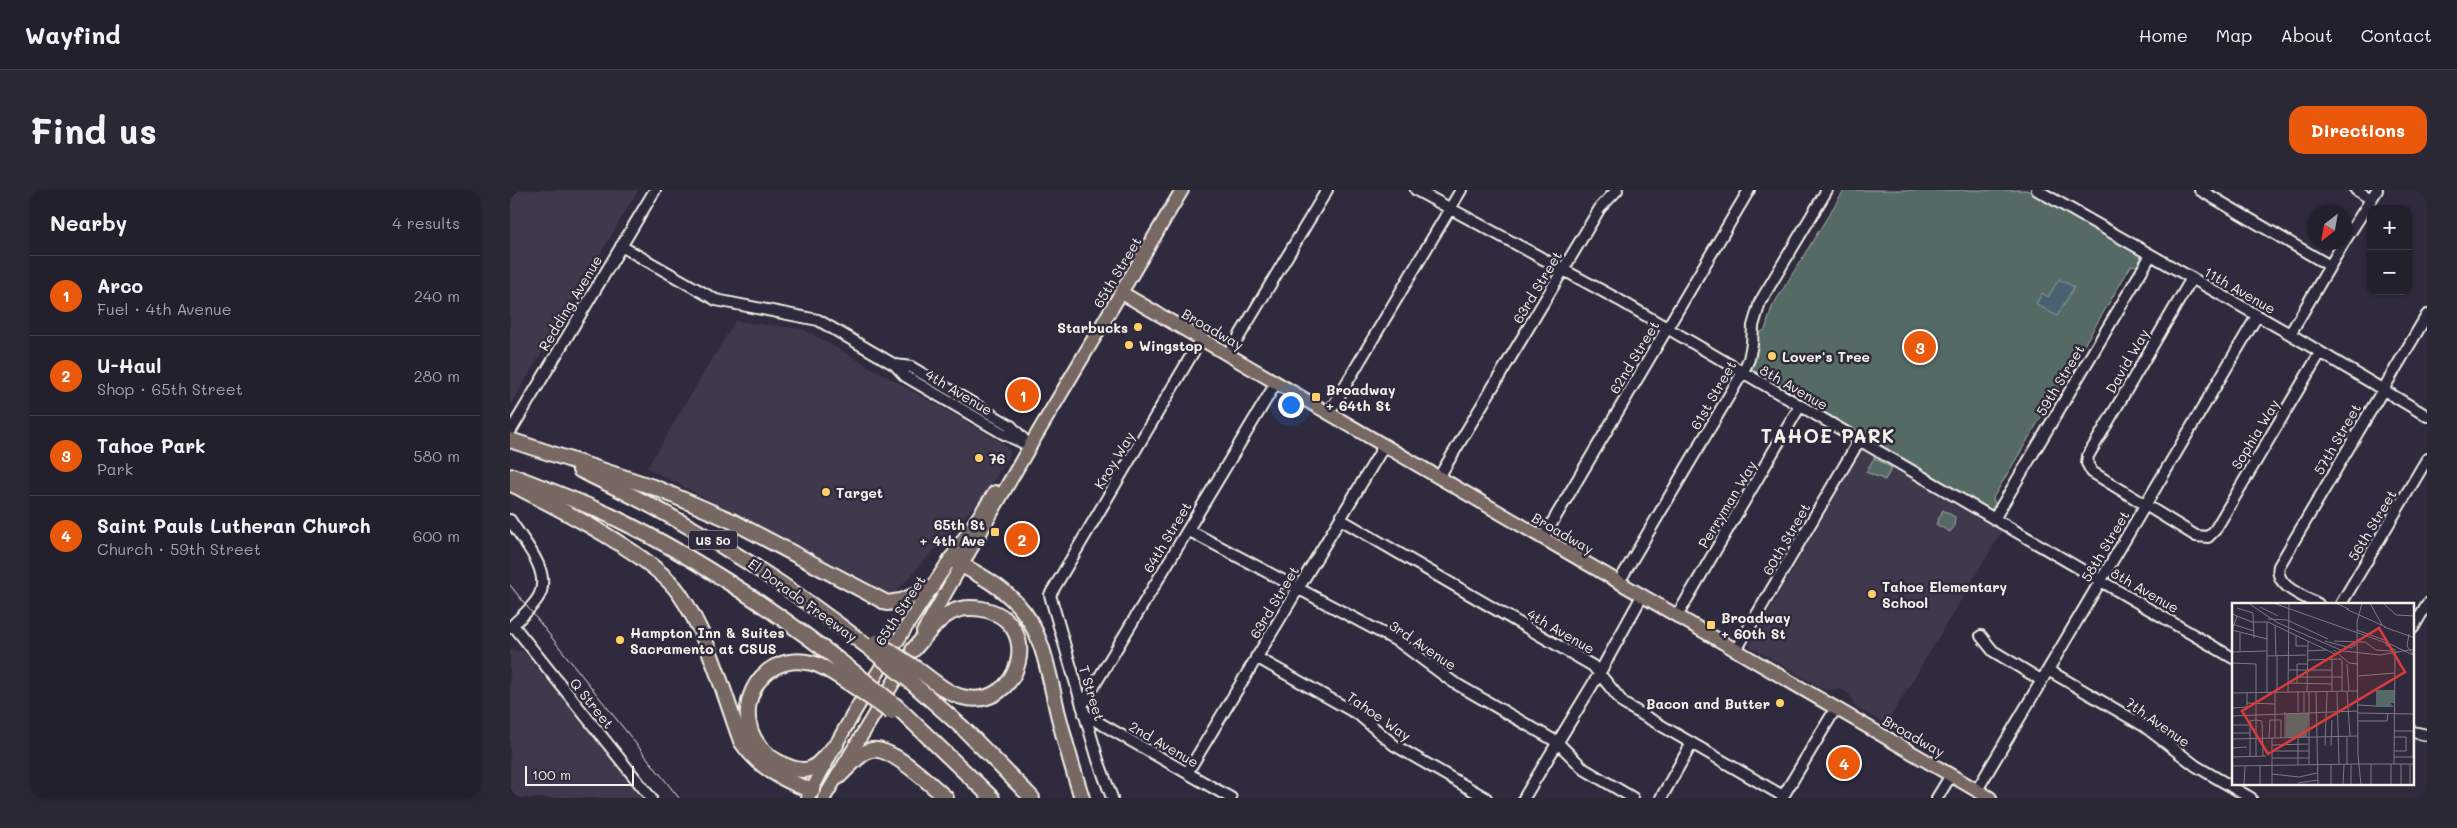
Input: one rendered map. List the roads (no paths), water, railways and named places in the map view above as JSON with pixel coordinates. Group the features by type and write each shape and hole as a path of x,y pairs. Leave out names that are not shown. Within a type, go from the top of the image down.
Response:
{"highway":[{"name":"El Dorado Freeway","path":"510,441 541,451 667,513 769,574 913,675 1032,798"},
{"path":"541,451 656,488 732,521 887,603 901,601 932,588"},
{"name":"El Dorado Freeway","path":"510,475 520,485 610,516 738,587 813,639 856,680 943,749 992,798"},
{"path":"520,485 635,554 672,584 693,614 741,741 751,755 777,776 818,797"},
{"path":"957,562 1001,589 1018,605 1031,623 1041,644 1070,763 1082,798"},
{"path":"913,650 946,616 965,608 986,610 1001,617 1014,629 1020,649 1018,666 1009,681 999,690 986,697 962,697 913,675"},
{"path":"836,745 813,767 805,770 790,768 768,756 756,741 749,723 748,711 751,692 764,674 774,668 792,662 818,665 856,680"},
{"path":"838,777 864,753 870,750 880,750 918,774 946,798"}],"main road":[{"name":"65th Street","path":"818,797 838,777 913,650 957,562 1030,446 1182,190"},
{"name":"Broadway","path":"1122,293 1990,798"},
{"name":"65th Street","path":"818,797 836,745 901,635 932,588 957,562"}],"street":[{"name":"Redding Avenue","path":"510,432 655,190"},
{"path":"1228,355 1327,190"},
{"name":"8th Avenue","path":"1416,190 1667,328 2232,657"},
{"path":"1328,414 1462,190"},
{"name":"63rd Street","path":"1438,478 1600,208 1617,190"},
{"name":"62nd Street","path":"1543,538 1749,190"},
{"name":"61st Street","path":"1619,582 1749,359 1753,326 1760,302 1828,190"},
{"name":"11th Avenue","path":"2037,190 2290,334 2427,416"},
{"path":"2200,190 2330,266"},
{"path":"2352,229 2374,195 2356,190"},
{"name":"4th Avenue","path":"621,246 716,300 792,313 818,320 895,365 911,367 1011,426 1030,446"},
{"path":"2290,334 2339,250"},
{"name":"59th Street","path":"1994,519 2150,255"},
{"name":"David Way","path":"2145,506 2092,472 2088,468 2087,459 2192,278"},
{"name":"57th Street","path":"2316,603 2284,584 2280,579 2279,566 2427,315"},
{"name":"58th Street","path":"1977,790 2257,316"},
{"name":"Kroy Way","path":"1050,595 1201,340"},
{"name":"Sophia Way","path":"2145,506 2196,536 2208,537 2215,530 2320,353"},
{"name":"64th Street","path":"1083,710 1276,383"},
{"name":"Perryman Way","path":"1677,616 1800,406"},
{"name":"60th Street","path":"1736,650 1859,441"},
{"name":"63rd Street","path":"1186,773 1384,446"},
{"name":"56th Street","path":"2342,603 2427,459"},
{"name":"4th Avenue","path":"1340,519 1593,666 1624,704 1783,797"},
{"path":"510,520 539,566 544,584 538,597 511,627"},
{"name":"3rd Avenue","path":"1188,530 1299,587 1399,642 1453,682 1557,742 1584,768 1633,798"},
{"name":"T Street","path":"1050,595 1083,710 1112,798"},
{"path":"1524,798 1599,674 1642,596"},
{"path":"2414,626 2427,606"},
{"name":"Q Street","path":"511,627 651,798"},
{"path":"1981,636 1993,652 2042,680"},
{"name":"Tahoe Way","path":"1256,658 1358,715 1394,745 1486,798"},
{"name":"7th Avenue","path":"2048,670 2144,726 2196,766 2232,784"},
{"path":"1783,797 1836,708"},
{"name":"2nd Avenue","path":"1083,710 1186,773 1231,798"},
{"path":"2414,732 2427,735"},
{"path":"1661,798 1692,743"},
{"path":"1937,798 1951,775"},
{"path":"2228,798 2235,786"},
{"name":"7th Avenue","path":"2235,786 2252,798"}],"water":[{"path":"2059,279 2074,287 2057,316 2036,304 2042,293 2048,297"}],"tram line":[{"path":"510,585 679,798"}],"place":[{"name":"Starbucks","path":"1138,327"},
{"name":"Wingstop","path":"1129,345"},
{"name":"Tahoe Park","path":"1920,347"},
{"name":"Lover's Tree","path":"1772,356"},
{"name":"Arco","path":"1023,395"},
{"name":"Broadway + 64th St","path":"1316,397"},
{"name":"76","path":"979,458"},
{"name":"Target","path":"826,492"},
{"name":"65th St + 4th Ave","path":"995,532"},
{"name":"U-Haul","path":"1022,539"},
{"name":"Tahoe Elementary School","path":"1872,594"},
{"name":"Broadway + 60th St","path":"1711,625"},
{"name":"Hampton Inn & Suites Sacramento at CSUS","path":"620,640"},
{"name":"Bacon and Butter","path":"1780,703"},
{"name":"Saint Pauls Lutheran Church","path":"1844,763"}],"district":[{"name":"TAHOE PARK","path":"1828,435"}]}
